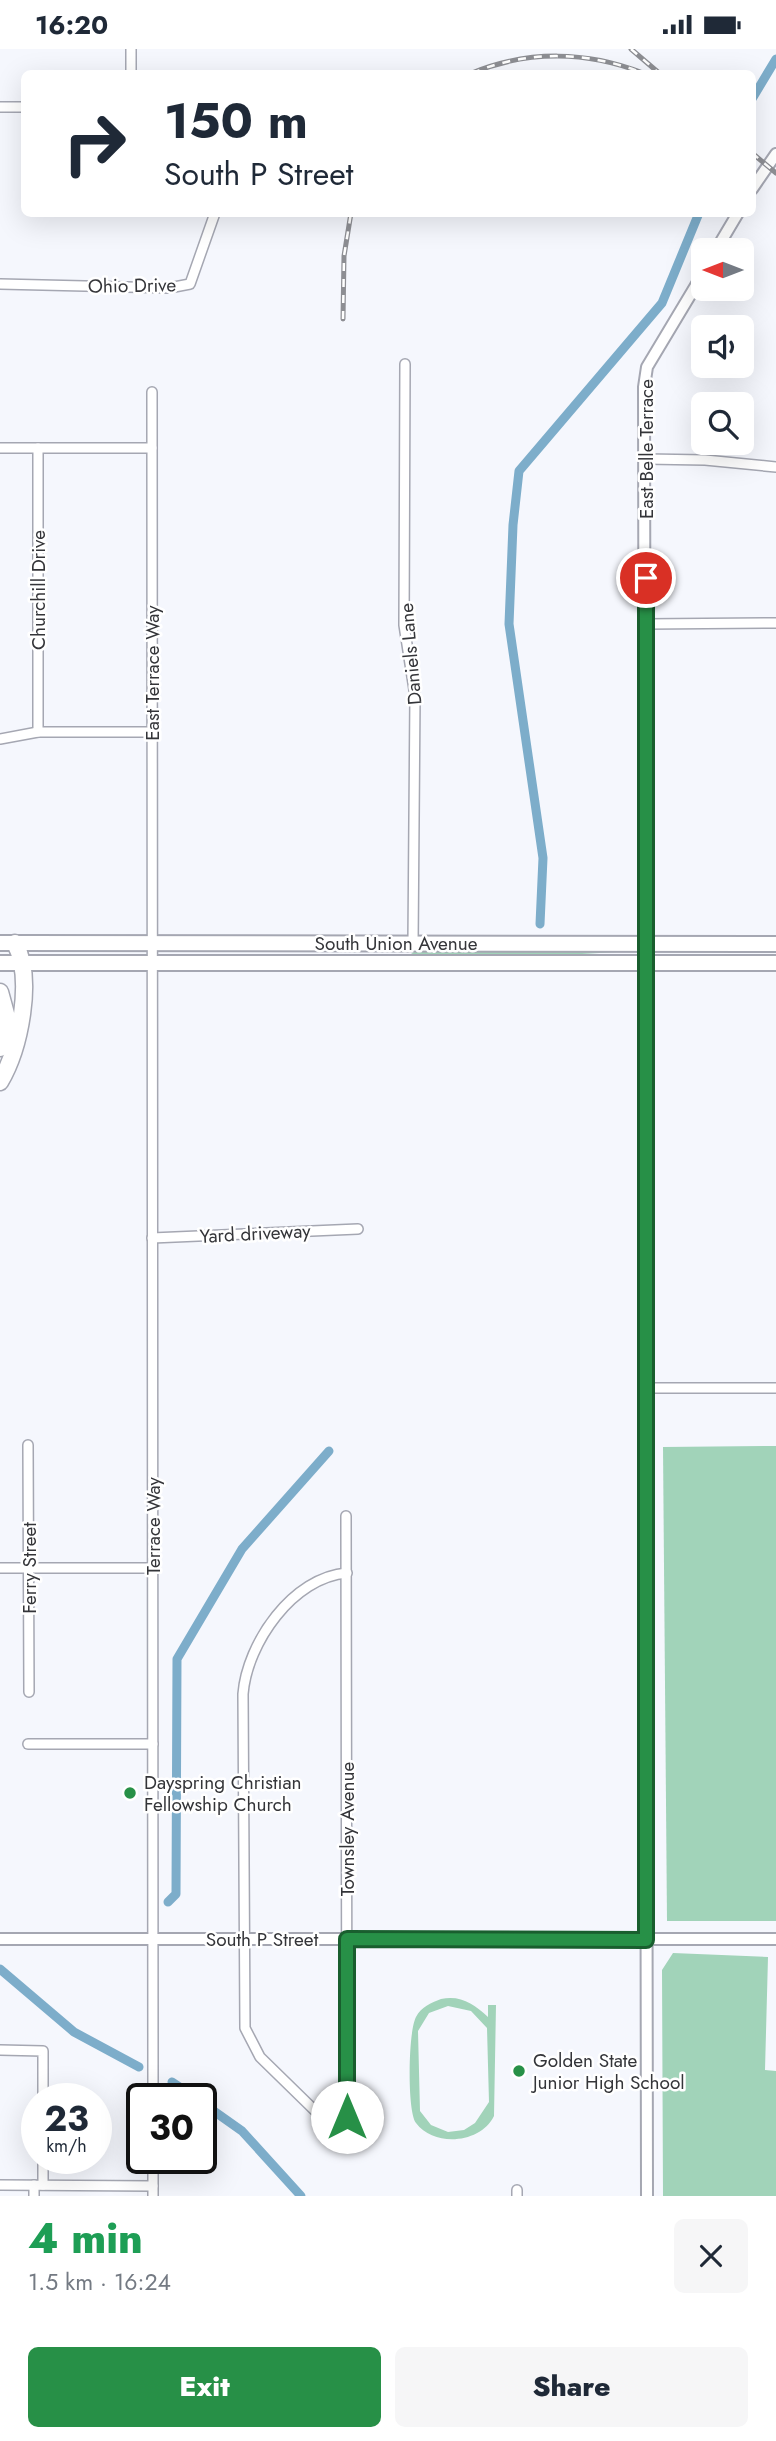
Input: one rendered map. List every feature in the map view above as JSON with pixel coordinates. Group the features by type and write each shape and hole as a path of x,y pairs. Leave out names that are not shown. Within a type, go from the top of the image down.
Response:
{"highway":[{"path":"0,1082 13,1057 21,1027 22,963 8,943"},
{"path":"0,992 8,1021 0,1048"}],"main road":[{"name":"South Union Avenue","path":"8,943 317,963 776,963"},
{"name":"South Union Avenue","path":"0,963 152,953 413,943 776,944"},
{"path":"317,963 339,954 402,953 413,943"}],"street":[{"path":"131,49 131,70"},
{"path":"0,107 21,107"},
{"path":"756,182 776,154"},
{"name":"Ohio Drive","path":"0,284 169,288 190,284 214,217"},
{"path":"723,238 736,217"},
{"name":"East Belle Terrace","path":"647,2196 644,387 648,367 691,294"},
{"name":"Daniels Lane","path":"405,364 404,625 415,696 413,943"},
{"name":"East Terrace Way","path":"152,392 152,953"},
{"path":"0,448 152,448"},
{"name":"Churchill Drive","path":"38,448 38,732"},
{"path":"646,459 705,460 776,467"},
{"path":"646,624 776,623"},
{"path":"0,739 38,732 152,732"},
{"name":"Terrace Way","path":"152,953 153,2083"},
{"name":"Yard driveway","path":"152,1238 358,1229"},
{"path":"646,1388 776,1388"},
{"name":"Ferry Street","path":"28,1445 29,1692"},
{"name":"Townsley Avenue","path":"243,1939 243,2017 254,2049 347,2142 346,1516"},
{"path":"0,1568 153,1568"},
{"path":"243,1939 243,1694 247,1667 293,1595 314,1580 346,1573"},
{"path":"28,1744 153,1744"},
{"name":"South P Street","path":"0,1939 776,1940"},
{"path":"0,2050 43,2050 43,2083"},
{"path":"34,2196 40,2174"},
{"path":"0,2185 153,2191"}],"green space":[{"path":"418,950 634,951 530,957 393,956 409,955"},
{"path":"776,1446 776,1921 667,1921 663,1447"},
{"path":"673,1953 768,1957 765,2070 776,2071 776,2196 663,2196 662,1970"},
{"path":"441,1999 461,2000 488,2017 488,2005 496,2005 494,2116 479,2132 457,2139 446,2139 424,2131 416,2123 411,2103 410,2054 413,2025 421,2011","holes":["448,2006 471,2011 487,2028 489,2102 475,2123 464,2130 448,2132 431,2125 420,2111 418,2031 429,2013"]}],"waterway":[{"path":"756,92 776,59"},
{"path":"540,924 543,858 509,624 513,525 519,471 662,303 697,217"},
{"path":"168,1902 176,1894 177,1659 242,1549 329,1451"},
{"path":"0,1969 74,2032 139,2067"},
{"path":"217,2113 242,2131 301,2196"}],"railway":[{"path":"631,49 656,70"},
{"path":"480,70 514,60 558,56 601,60 634,70"},
{"path":"756,156 776,173"},
{"path":"343,319 344,256 350,217"}],"place":[{"name":"Dayspring Christian Fellowship Church","path":"130,1793"},
{"name":"Golden State Junior High School","path":"519,2071"}],"route":[{"path":"347,2117 347,1939 646,1940 646,578"}]}
